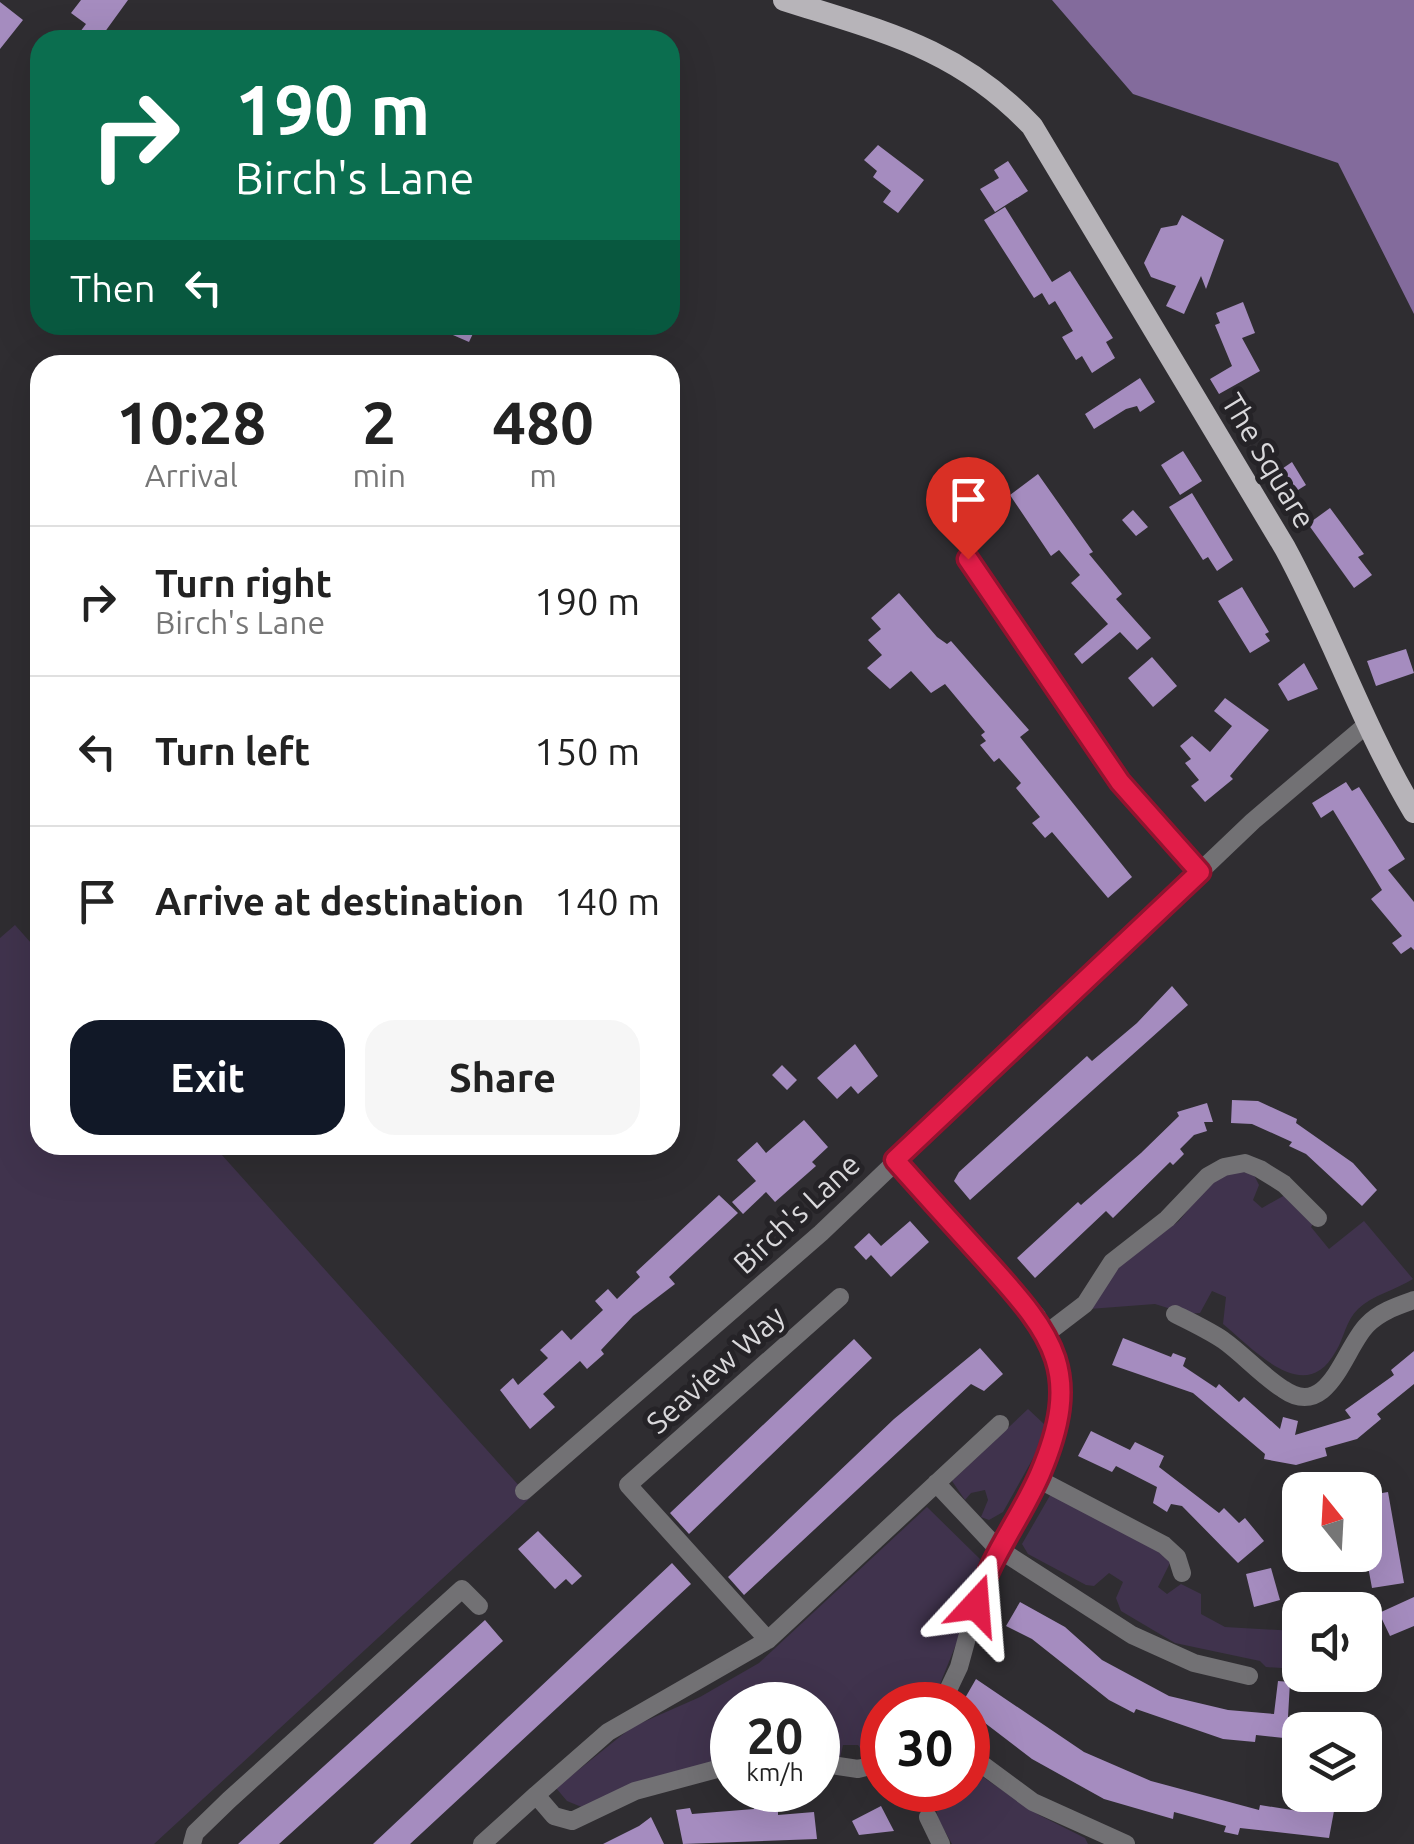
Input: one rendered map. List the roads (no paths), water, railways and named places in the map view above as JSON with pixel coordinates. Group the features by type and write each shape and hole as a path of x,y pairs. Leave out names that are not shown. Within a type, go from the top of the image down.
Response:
{"main road":[{"name":"The Square","path":"784,0 918,45 963,66 996,88 1032,126 1285,548 1314,603 1366,726 1414,812"}],"street":[{"path":"968,559 1120,782 1200,872"},
{"name":"Birch's Lane","path":"524,1491 821,1233 1277,799 1366,726"},
{"path":"895,1160 1037,1316 1058,1362 1060,1407 1038,1479 986,1572 952,1682"},
{"path":"1047,1333 1085,1304 1112,1262 1167,1219 1208,1176 1224,1168 1245,1163 1260,1169 1284,1184 1318,1218"},
{"name":"Seaview Way","path":"768,1640 628,1485 840,1297"},
{"path":"1175,1314 1220,1338 1284,1391 1301,1397 1324,1391 1338,1376 1348,1346 1370,1322 1414,1300"},
{"path":"482,1844 608,1732 768,1640 1000,1424"},
{"path":"1038,1479 1164,1546 1176,1556 1182,1572"},
{"path":"936,1483 997,1548 1132,1635 1194,1663 1250,1676"},
{"path":"192,1844 195,1833 229,1800 462,1588 479,1606"},
{"path":"990,1770 1032,1802 1119,1843"},
{"path":"536,1795 554,1816 572,1821 634,1791 710,1772"},
{"path":"928,1817 941,1844"}]}
